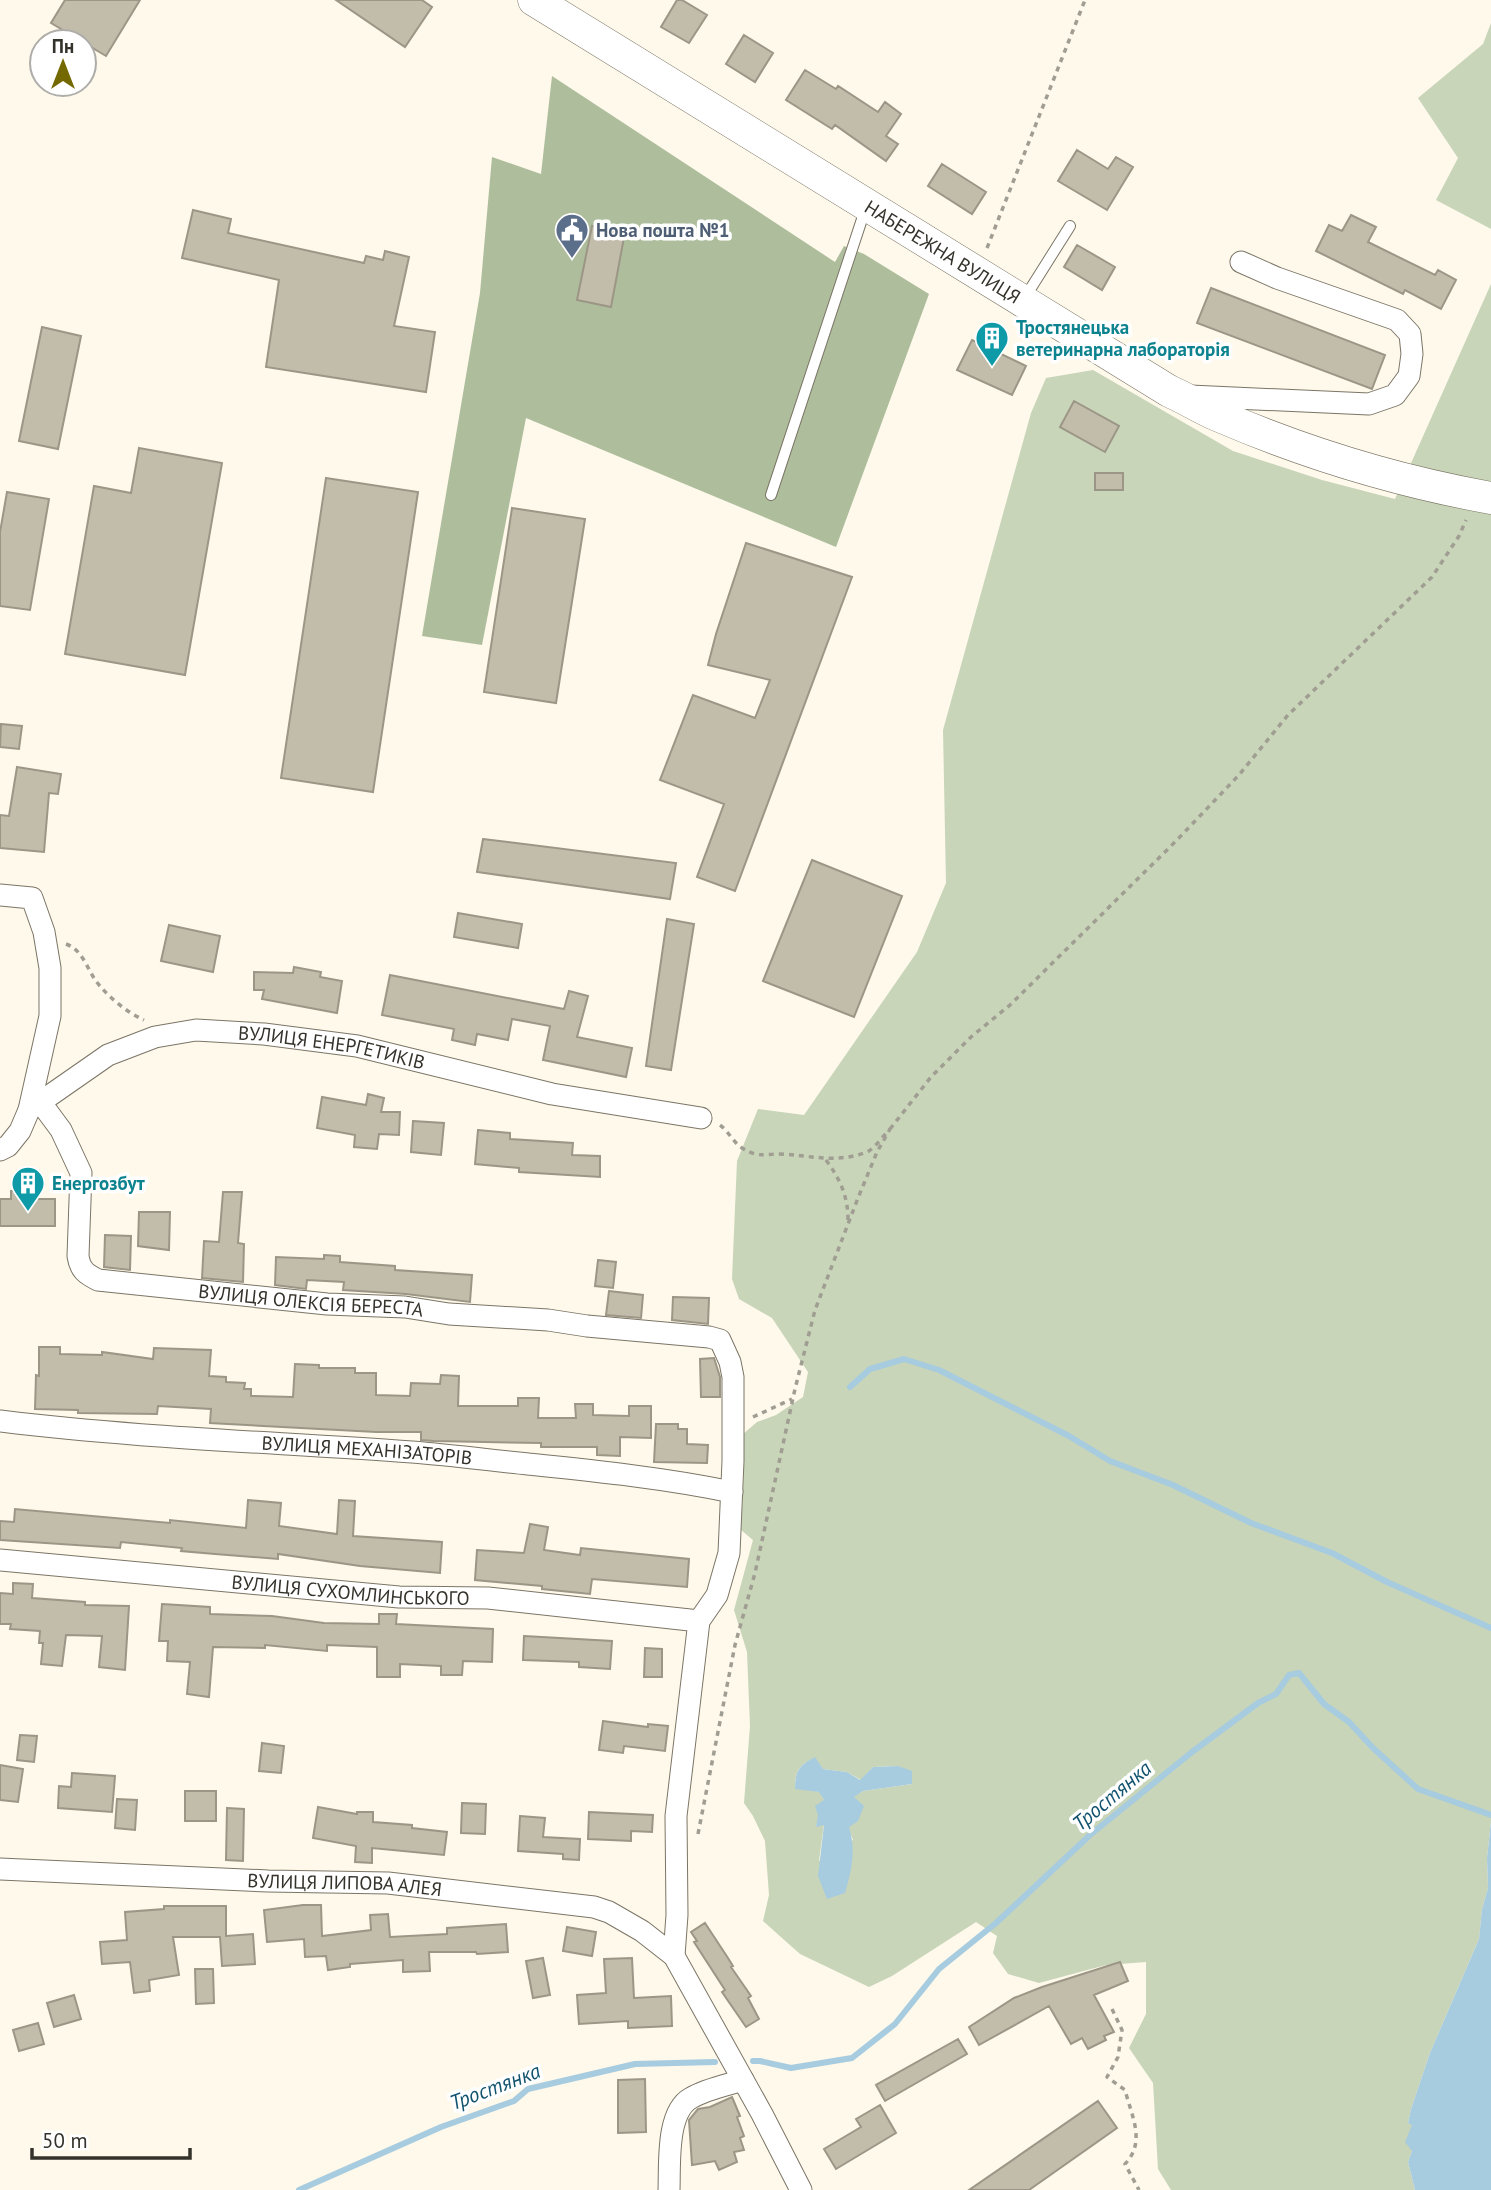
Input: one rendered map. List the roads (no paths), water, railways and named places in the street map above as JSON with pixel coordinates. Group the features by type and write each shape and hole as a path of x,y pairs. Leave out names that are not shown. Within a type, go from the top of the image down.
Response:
{"main road":[{"name":"НАБЕРЕЖНА ВУЛИЦЯ","path":"534,0 1023,301 1215,414 1265,435 1379,474 1489,498"}],"street":[{"path":"1181,396 1369,404 1395,395 1409,376 1412,354 1410,334 1397,320 1277,278 1241,261"},
{"path":"0,895 32,898 45,936 50,968 50,1016 35,1106"},
{"name":"ВУЛИЦЯ ЕНЕРГЕТИКІВ","path":"0,1150 8,1146 20,1131 35,1106 108,1055 155,1037 196,1030 332,1042 424,1061 552,1094 701,1118"},
{"name":"ВУЛИЦЯ ОЛЕКСІЯ БЕРЕСТА","path":"35,1106 61,1130 82,1173 78,1256 85,1273 98,1280 327,1304 548,1320 587,1326 709,1336 720,1340 733,1377 732,1492"},
{"name":"ВУЛИЦЯ МЕХАНІЗАТОРІВ","path":"0,1421 80,1431 426,1454 593,1470 686,1482 732,1492"},
{"path":"674,1956 677,1915 676,1816 699,1621 717,1595 729,1553 732,1492"},
{"name":"ВУЛИЦЯ СУХОМЛИНСЬКОГО","path":"0,1560 399,1597 488,1598 699,1621"},
{"name":"ВУЛИЦЯ ЛИПОВА АЛЕЯ","path":"0,1870 387,1883 594,1907 609,1912 642,1931 674,1956 801,2190"},
{"path":"669,2190 673,2127 678,2109 690,2098 743,2080"}],"lane":[{"path":"771,495 867,205"},
{"path":"1023,301 1070,226"}],"water":[{"path":"815,1757 823,1769 847,1772 860,1780 873,1767 898,1766 912,1771 912,1784 863,1791 854,1797 864,1806 858,1821 849,1827 853,1851 845,1893 827,1899 818,1876 824,1825 816,1827 818,1815 815,1806 824,1800 819,1792 795,1789 799,1769"},
{"path":"1491,1821 1491,2190 1415,2190 1408,2162 1412,2151 1405,2142 1412,2125 1408,2123 1430,2053 1479,1939 1482,1909 1488,1888 1487,1858"}],"waterway":[{"path":"850,1387 870,1369 904,1359 939,1370 1069,1436 1110,1461 1173,1485 1251,1523 1332,1553 1387,1582 1491,1628"},
{"name":"Тростянка","path":"753,2061 791,2068 852,2058 895,2024 939,1969 996,1923 1090,1835 1192,1752 1258,1703 1276,1694 1289,1675 1299,1673 1324,1704 1349,1722 1418,1789 1491,1815"},
{"name":"Тростянка","path":"299,2190 441,2127 514,2101 528,2089 635,2064 715,2062"}],"place":[{"name":"Нова пошта №1","path":"572,260"},
{"name":"Тростянецька ветеринарна лабораторія","path":"992,368"},
{"name":"Енергозбут","path":"28,1213"}]}
